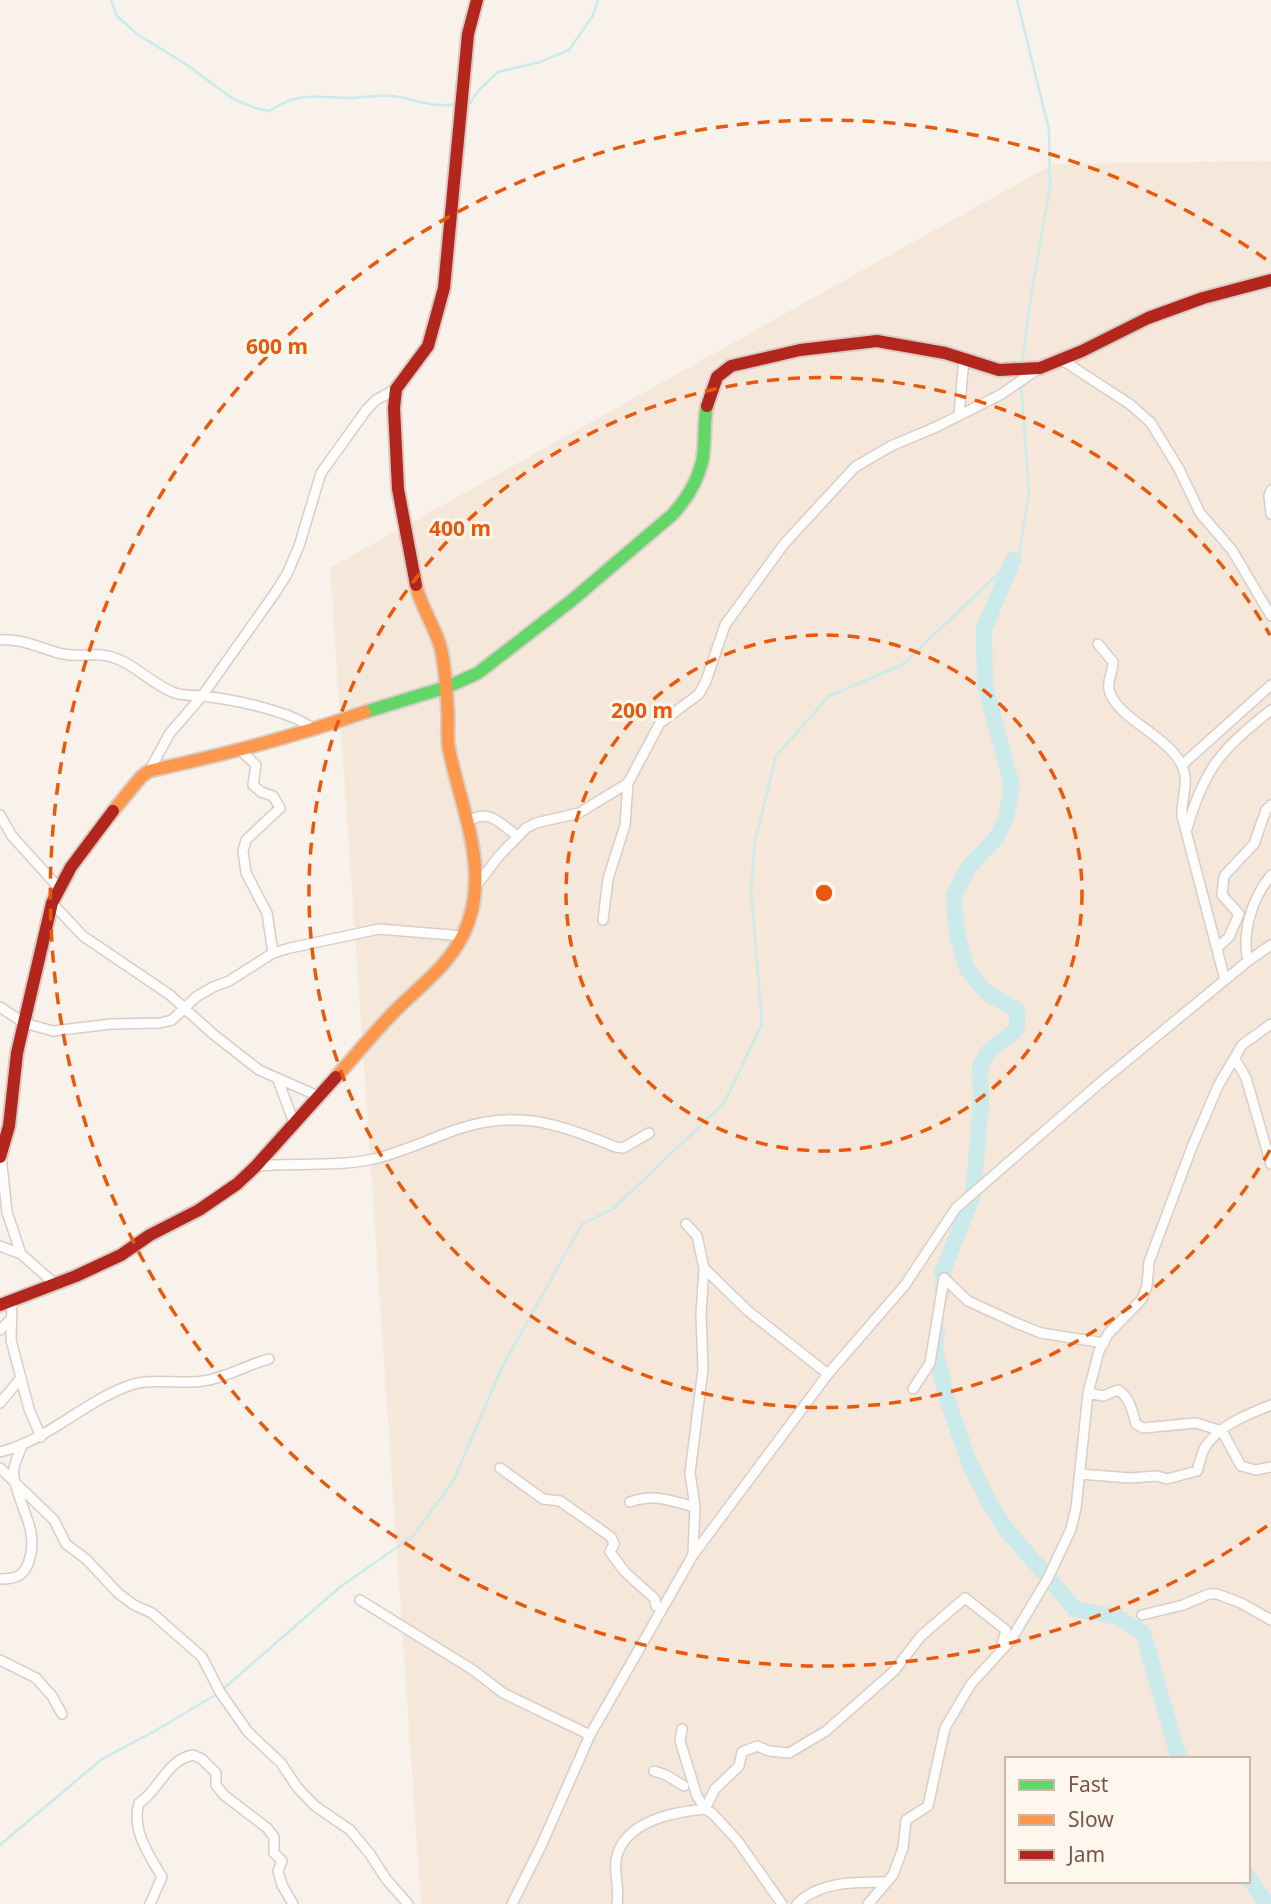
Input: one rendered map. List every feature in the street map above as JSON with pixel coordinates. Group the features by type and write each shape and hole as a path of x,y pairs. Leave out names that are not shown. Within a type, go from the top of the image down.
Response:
{"street":[{"path":"21,1254 7,1212 0,1156 9,1126 13,1080 24,1023 52,903 91,838 126,793 149,771 170,733 202,696 275,593 299,546 321,473 367,409 376,400 396,389 428,346 444,288 468,34 477,0"},
{"path":"603,920 608,879 625,825 628,783 660,723 699,694 725,625 783,544 855,467 891,446 936,428 1000,395 1040,368 1148,318 1203,298 1271,280"},
{"path":"149,771 241,751 314,730 384,705 447,687 478,673 571,601 672,515 687,499 702,461 704,420 710,394 717,377 731,366 800,350 877,341 945,353 986,368 1040,368"},
{"path":"958,415 964,358"},
{"path":"1062,360 1131,405 1151,423 1179,469 1200,513 1232,550 1271,617"},
{"path":"41,1437 20,1379 6,1303 121,1255 150,1235 199,1210 237,1184 395,1010 442,967 463,936 471,914 477,885 469,821 448,747 447,687 436,631 419,601 404,530 396,452 396,389"},
{"path":"1271,490 1271,514"},
{"path":"0,640 23,641 68,655 105,654 136,668 164,689 182,695 238,702 296,718 314,730"},
{"path":"1098,644 1113,662 1108,685 1114,701 1169,749 1182,765 1185,781 1182,816 1225,980"},
{"path":"1182,765 1271,685"},
{"path":"1186,830 1196,794 1210,770 1235,740 1271,710"},
{"path":"241,751 256,765 253,785 261,792 273,796 279,805 278,812 246,840 243,851 246,873 267,913 273,953"},
{"path":"477,885 517,836 536,823 579,814 628,783"},
{"path":"1217,948 1229,937 1239,914 1222,895 1224,876 1254,844 1266,810 1271,805"},
{"path":"0,815 12,836 59,888"},
{"path":"469,821 478,815 487,815 517,836"},
{"path":"1248,961 1245,947 1252,912 1261,887 1271,875"},
{"path":"52,903 83,936 162,988 253,1065 278,1080 318,1096"},
{"path":"0,1007 24,1023 53,1031 111,1024 160,1023 172,1020 213,987 229,981 273,953 379,929 463,936"},
{"path":"512,1904 590,1735 693,1555 828,1374 905,1285 956,1209 1011,1159 1248,961 1271,945"},
{"path":"868,1904 893,1875 903,1848 906,1819 928,1806 945,1728 971,1684 1011,1640 1063,1549 1076,1508 1088,1393 1093,1370 1108,1334 1142,1299 1147,1286 1149,1262 1218,1086 1242,1045 1271,1024"},
{"path":"1235,1059 1246,1078 1271,1164"},
{"path":"278,1080 294,1123"},
{"path":"256,1166 352,1163 418,1145 458,1129 497,1121 525,1119 554,1123 623,1148 649,1133"},
{"path":"686,1224 697,1236 704,1268 701,1314 702,1377 690,1473 695,1507 693,1555"},
{"path":"0,1247 21,1254 55,1284"},
{"path":"704,1268 748,1311 771,1326 828,1374"},
{"path":"913,1389 930,1363 944,1278 968,1301 1016,1323 1041,1333 1104,1343"},
{"path":"0,1330 11,1319"},
{"path":"0,1452 41,1437 128,1386 149,1382 205,1381 269,1359"},
{"path":"0,1403 20,1379"},
{"path":"1088,1393 1103,1396 1118,1390 1124,1394 1136,1424 1143,1428 1196,1423 1222,1431 1241,1466 1256,1470 1271,1467"},
{"path":"1080,1474 1130,1478 1157,1476 1167,1479 1197,1472 1205,1448 1222,1431 1251,1413 1271,1405"},
{"path":"0,1578 14,1579 21,1576 28,1566 32,1552 28,1517 14,1482 14,1468 22,1446"},
{"path":"0,1468 54,1520 66,1544 86,1559 118,1593 134,1605 152,1613 202,1657 220,1692 248,1732 281,1763 297,1787 315,1806 350,1830 408,1904"},
{"path":"500,1468 543,1499 560,1501 611,1537 614,1544 610,1552 625,1572 655,1599 656,1606"},
{"path":"630,1502 653,1496 695,1507"},
{"path":"1142,1615 1184,1605 1209,1594 1217,1594 1241,1603 1271,1620"},
{"path":"705,1809 715,1789 739,1766 742,1752 757,1746 768,1751 789,1753 826,1731 894,1671 921,1636 965,1598 1006,1630 1000,1654"},
{"path":"360,1600 473,1670 503,1693 590,1735"},
{"path":"0,1660 36,1678 52,1696 62,1714"},
{"path":"682,1729 680,1741 694,1789 705,1809 737,1840 782,1904"},
{"path":"150,1904 162,1877 141,1840 136,1824 139,1803 153,1793 164,1774 179,1760 193,1755 198,1756 216,1773 216,1785 224,1795 267,1828 274,1837 274,1853 282,1861 278,1871 282,1885 293,1904"},
{"path":"654,1771 666,1775 684,1787"},
{"path":"617,1904 616,1862 625,1841 638,1829 674,1812 705,1809"},
{"path":"797,1904 818,1889 860,1882 887,1882"}],"shaded area":[{"path":"1271,161 1271,1904 421,1904 330,568 1053,164"}],"waterway":[{"path":"111,0 117,16 137,34 187,65 233,99 255,108 269,111 299,98 386,95 434,105 458,104"},
{"path":"465,103 470,103 478,91 498,72 540,62 569,50 592,17 598,0"},
{"path":"1017,0 1049,130 1050,188 1022,364"},
{"path":"222,1690 340,1587 413,1536 454,1480 501,1369 582,1224 614,1208 724,1103 762,1024 751,889 755,842 776,756 829,696 902,665 1019,554 1029,492 1021,385"},
{"path":"942,1292 942,1273 973,1195 981,1105 980,1066 989,1051 1017,1029 1017,1010 987,993 967,969 957,934 954,895 968,868 997,837 1006,817 1012,786 985,685 984,629 1013,560"},
{"path":"937,1332 935,1350 948,1402 970,1465 990,1504 1006,1529 1075,1609 1117,1617 1143,1633 1180,1757"},
{"path":"0,1845 102,1759 217,1694"},
{"path":"1250,1880 1267,1904"}],"traffic: fast":[{"path":"365,712 447,687 478,673 571,601 672,515 690,490 700,469 707,406"}],"traffic: slow":[{"path":"336,1077 388,1018 450,956 463,935 472,912 475,865 467,819 448,745 443,657 416,585"},
{"path":"113,811 149,771 258,745 365,712"}],"traffic: jam":[{"path":"416,585 398,489 394,408 396,389 428,346 444,288 468,34 477,0"},
{"path":"707,406 717,377 731,366 800,350 877,341 945,353 999,370 1040,368 1082,351 1148,318 1203,298 1271,280"},
{"path":"0,1157 9,1126 17,1053 52,903 71,867 113,811"},
{"path":"0,1305 76,1276 121,1255 150,1235 199,1210 237,1184 256,1166 336,1077"}]}
